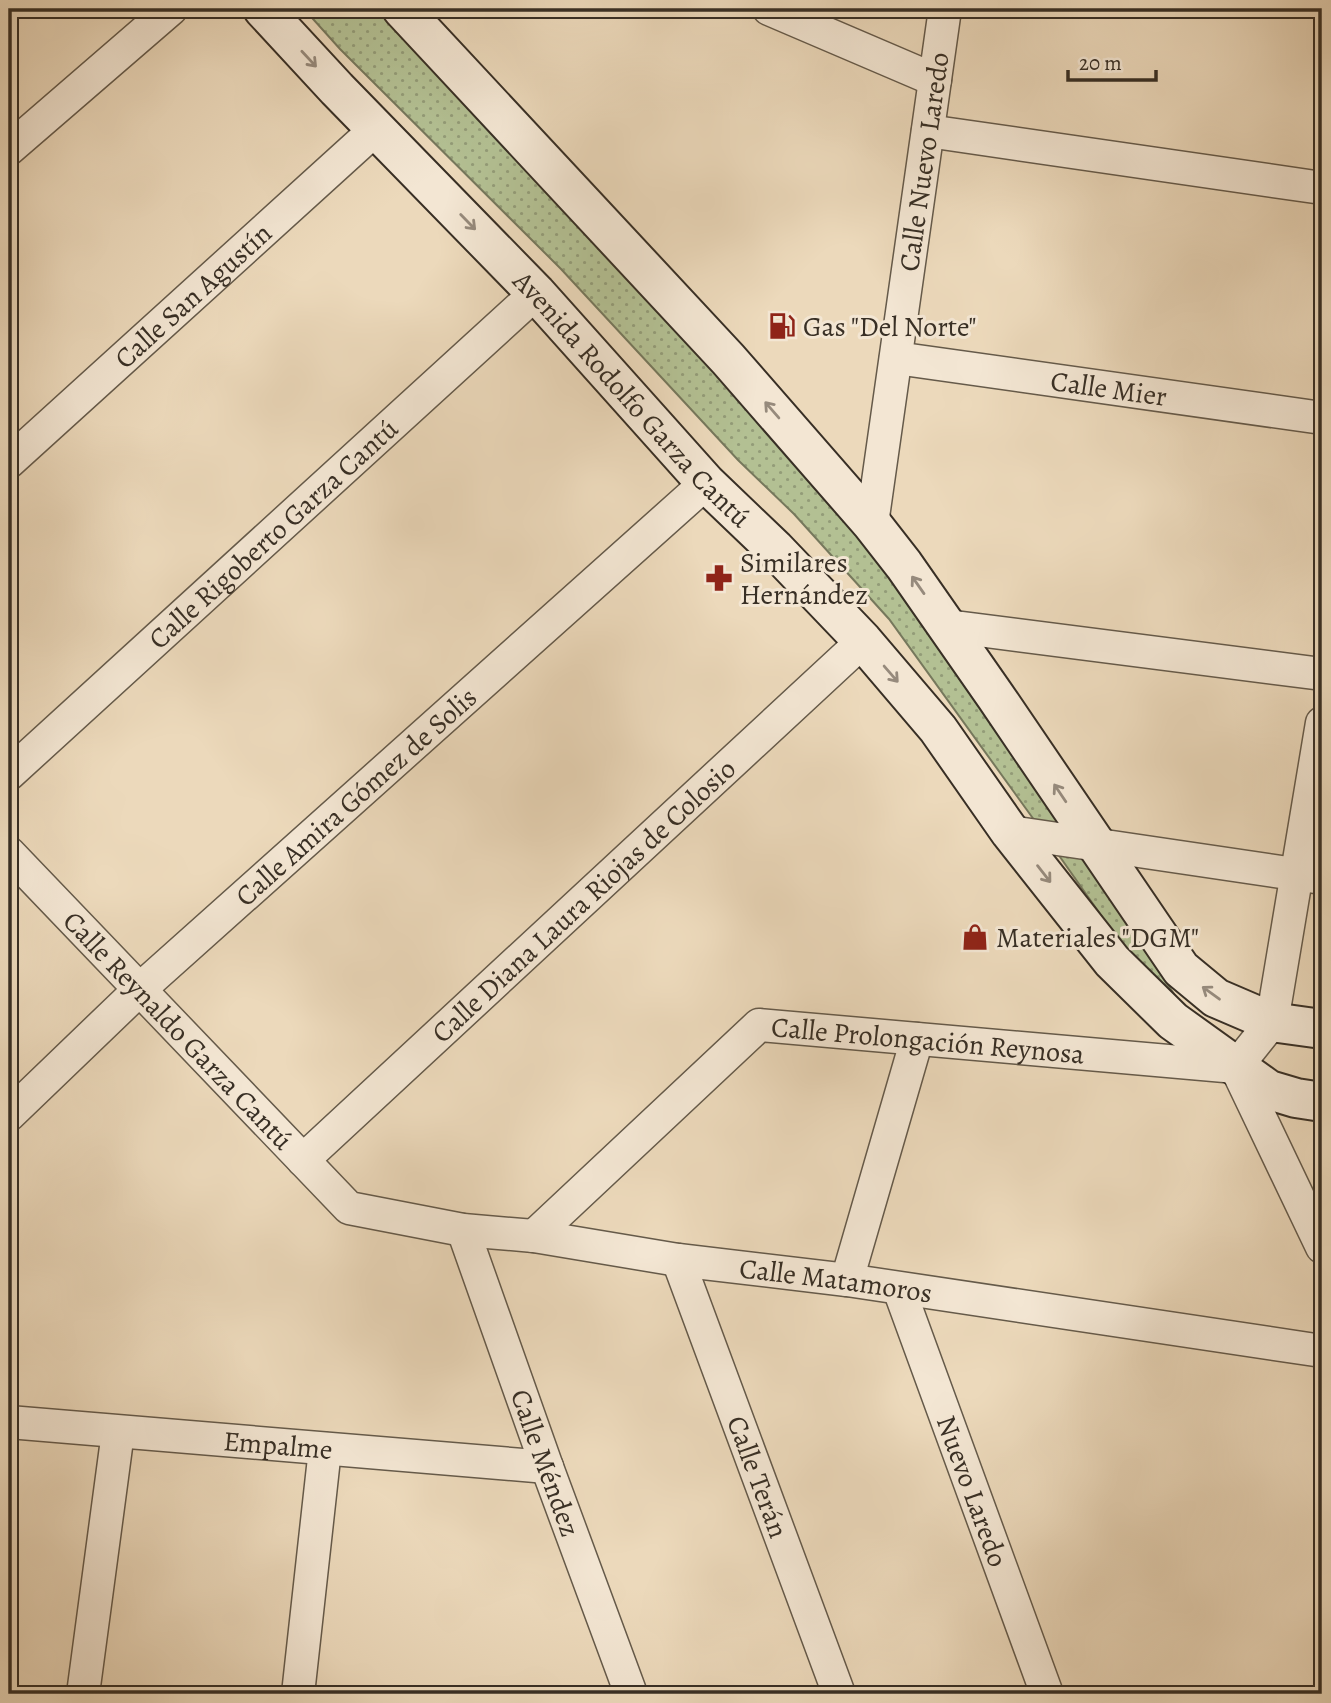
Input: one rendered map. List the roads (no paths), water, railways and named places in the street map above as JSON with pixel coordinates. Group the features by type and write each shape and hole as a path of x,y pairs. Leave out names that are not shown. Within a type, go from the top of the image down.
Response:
{"main road":[{"name":"Avenida Rodolfo Garza Cantú","path":"263,9 536,293 706,483 775,549 863,641 938,729 1010,832 1112,961 1173,1021 1269,1090 1322,1102"},
{"path":"408,11 728,359 872,524 947,626 1181,969 1216,998 1272,1022 1322,1029"}],"street":[{"path":"9,149 171,9"},
{"path":"769,9 935,80"},
{"name":"Calle Nuevo Laredo","path":"872,524 945,9"},
{"name":"Calle San Agustín","path":"9,462 377,128"},
{"path":"928,131 1322,188"},
{"name":"Calle Rigoberto Garza Cantú","path":"9,774 536,293"},
{"name":"Calle Mier","path":"896,358 1322,418"},
{"name":"Calle Amira Gómez de Solis","path":"9,1115 139,990 706,483"},
{"path":"947,626 1322,674"},
{"name":"Calle Diana Laura Riojas de Colosio","path":"303,1160 863,641"},
{"path":"1322,723 1310,876 1272,1022 1236,1067 1322,1247"},
{"path":"1010,832 1310,876"},
{"name":"Calle Reynaldo Garza Cantú","path":"9,853 349,1208"},
{"name":"Calle Prolongación Reynosa","path":"534,1236 759,1024 1236,1067"},
{"path":"847,1280 917,1039"},
{"name":"Calle Matamoros","path":"349,1208 463,1230 534,1236 678,1260 847,1280 1322,1350"},
{"name":"Calle Méndez","path":"463,1230 631,1694"},
{"name":"Calle Terán","path":"678,1260 839,1694"},
{"name":"Nuevo Laredo","path":"899,1289 1047,1694"},
{"name":"Empalme","path":"9,1423 547,1467"},
{"path":"83,1694 118,1432"},
{"path":"298,1694 325,1449"}],"place":[{"name":"Gas \"Del Norte\"","path":"782,326"},
{"name":"Similares Hernández","path":"719,578"},
{"name":"Materiales \"DGM\"","path":"975,937"}]}
